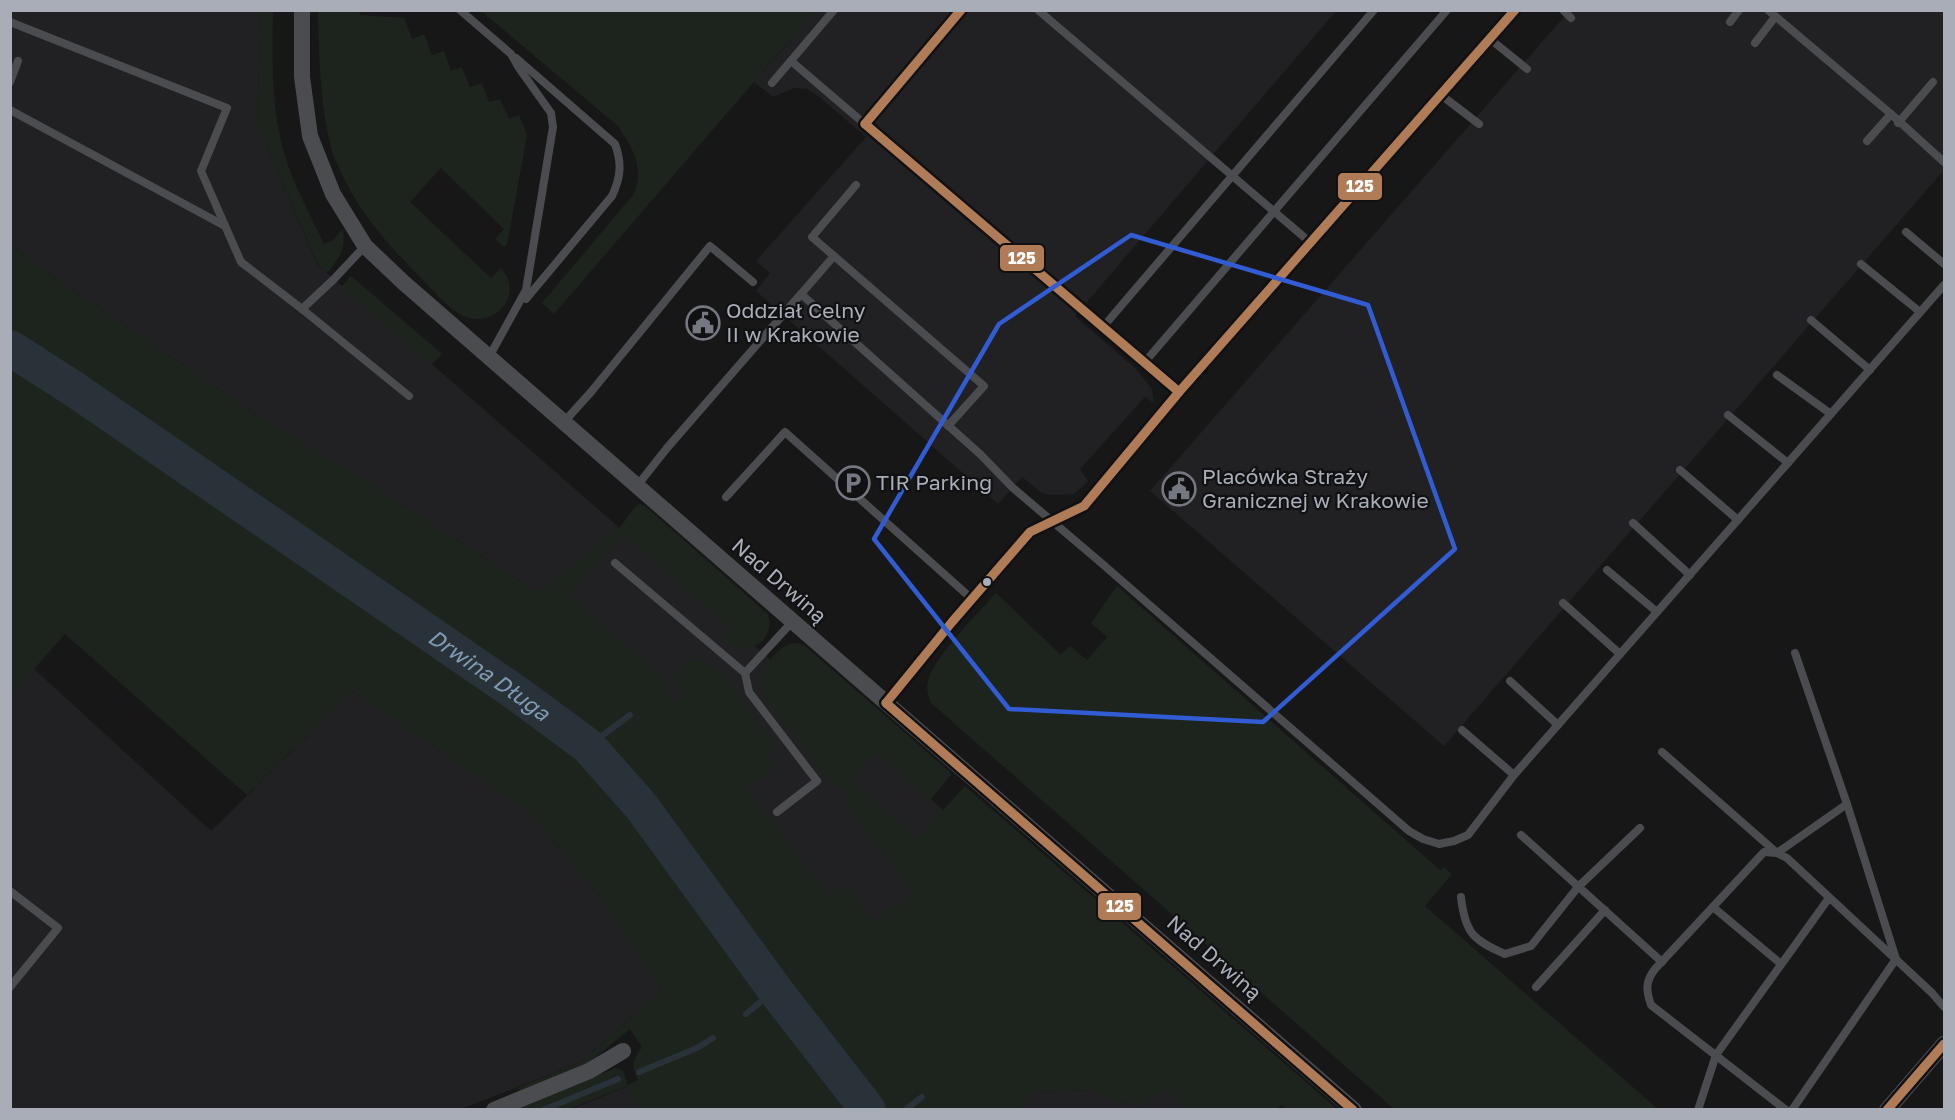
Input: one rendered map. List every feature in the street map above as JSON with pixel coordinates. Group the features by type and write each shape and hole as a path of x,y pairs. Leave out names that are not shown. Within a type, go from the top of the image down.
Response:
{"street":[{"name":"Nad Drwiną","path":"302,10 302,77 310,136 333,194 365,246 792,622 1354,1110"},
{"path":"1887,1110 1944,1044"},
{"path":"494,1110 589,1071 623,1051"}],"lane":[{"path":"460,10 615,144 620,157 618,184 612,196 512,316"},
{"path":"772,83 834,10"},
{"path":"865,124 961,10"},
{"path":"1038,10 1311,243"},
{"path":"1103,327 1374,10"},
{"path":"1144,363 1448,10"},
{"path":"886,703 1030,532 1084,506 1179,392 1515,10"},
{"path":"1563,10 1571,18"},
{"path":"1730,21 1739,10"},
{"path":"1755,43 1772,14 1891,114 1944,162"},
{"path":"10,22 227,108 201,171 241,262 409,396"},
{"path":"1490,39 1527,69"},
{"path":"489,357 526,290 553,127 550,112 511,54"},
{"path":"791,61 1179,392"},
{"path":"10,82 18,62"},
{"path":"1899,123 1933,82"},
{"path":"1441,95 1479,124"},
{"path":"10,110 225,226"},
{"path":"1867,141 1891,114"},
{"path":"856,185 812,237 984,386 948,426"},
{"path":"1906,232 1944,264"},
{"path":"302,309 365,246"},
{"path":"564,422 710,246 753,282"},
{"path":"637,486 674,440 834,256"},
{"path":"1861,264 1920,312"},
{"path":"801,294 980,454 1013,488 1409,831 1438,844 1468,835 1514,775 1944,285"},
{"path":"1811,320 1870,370"},
{"path":"1777,375 1831,414"},
{"path":"1728,415 1788,463"},
{"path":"726,497 785,432 972,599"},
{"path":"1680,470 1738,520"},
{"path":"1633,523 1690,575"},
{"path":"615,563 745,673 749,692 817,782 777,812"},
{"path":"1607,570 1657,612"},
{"path":"1563,603 1620,654"},
{"path":"745,673 792,622"},
{"path":"1795,653 1847,804 1896,959"},
{"path":"1510,681 1558,725"},
{"path":"1462,730 1514,775"},
{"path":"1662,752 1777,853 1786,858 1896,959 1944,1007"},
{"path":"1786,1110 1652,1005 1646,990 1648,977 1764,852 1777,853 1847,804"},
{"path":"1461,897 1463,919 1480,942 1505,954 1530,946 1578,887 1641,828"},
{"path":"1521,835 1662,962"},
{"path":"10,891 58,928 10,987"},
{"path":"1698,1110 1716,1055 1829,898"},
{"path":"1713,907 1781,964"},
{"path":"1536,987 1605,910"},
{"path":"1792,1110 1896,959"}],"highlighted area":[{"path":"1131,235 1368,305 1455,549 1263,722 1009,709 874,539 999,324"}],"shaded area":[{"path":"11,11 261,11 257,123 317,264 1081,930 864,940 539,593 360,477 260,417 71,289 11,245"},
{"path":"261,11 273,11 275,102 280,138 289,167 324,244 333,240 343,229 341,253 327,273 317,263 257,123"},
{"path":"318,11 359,11 360,15 404,18 412,39 424,34 432,55 444,51 451,71 462,67 470,87 482,83 489,102 500,99 509,119 519,115 527,135 507,245 504,247 495,239 504,229 441,168 410,202 491,278 501,268 507,276 509,293 507,301 495,314 487,318 469,318 447,305 386,241 355,199 334,158 327,131 321,79"},
{"path":"481,11 815,11 554,314 542,303 633,195 637,185 638,167 632,150 618,126"},
{"path":"815,11 1336,11 1075,316 1136,369 1152,389 1154,403 1145,397 1080,469 1088,481 1074,494 1042,493 1022,477 998,504 756,291 770,273 756,261 866,137 807,89 794,88 773,97 754,82"},
{"path":"1569,11 1944,11 1944,170 1444,746 1150,491"},
{"path":"11,245 71,289 260,417 360,477 539,593 620,527 635,507 639,504 644,505 768,614 767,634 762,641 747,647 738,647 720,639 730,628 623,534 569,595 667,681 663,685 676,702 685,694 672,677 689,660 702,658 722,672 778,748 766,757 775,768 747,789 829,895 846,884 873,922 897,904 899,907 915,895 844,801 850,796 842,786 836,784 833,786 764,696 761,681 768,663 778,651 797,643 804,645 950,772 951,775 930,800 876,752 851,779 917,838 965,786 1337,1109 1287,1109 1282,1105 1275,1110 1184,1109 1168,1090 1138,1107 1090,1090 1033,1092 1022,1106 1023,1110 637,1110 627,1086 569,1109 512,1109 616,1068 623,1071 628,1085 638,1080 634,1063 642,1047 630,1029 588,1063 521,1091 517,1088 579,1063 662,991 599,895 529,812 353,691 247,795 65,634 11,695"},
{"path":"351,276 442,354 432,364 341,287"},
{"path":"1117,586 1440,870 1444,867 1452,874 1425,906 1658,1109 1394,1109 931,703 927,687 938,660 996,593 1061,655 1070,646 1087,660 1107,637 1091,623"},
{"path":"33,668 211,831 353,691 529,812 599,895 662,991 579,1063 461,1109 11,1110 11,695"},
{"path":"628,1086 637,1109 569,1110"},
{"path":"1090,1090 1138,1107 1168,1090 1184,1109 1023,1110 1022,1106 1033,1092"}],"waterway":[{"name":"Drwina Długa","path":"10,348 74,389 519,695 588,746 641,806 775,990 868,1110"},
{"path":"588,746 630,715"},
{"path":"746,1014 775,990"},
{"path":"639,1072 697,1048 713,1038"},
{"path":"543,1110 618,1079"},
{"path":"905,1110 922,1097"}],"transit line":[{"name":"125","path":"865,124 961,10"},
{"name":"125","path":"886,703 1030,532 1084,506 1179,392 1515,10"},
{"name":"125","path":"865,124 1179,392"},
{"name":"125","path":"886,703 1353,1110"},
{"name":"125","path":"1887,1110 1944,1044"}],"place":[{"name":"Oddział Celny II w Krakowie","path":"703,323"},
{"name":"TIR Parking","path":"853,483"},
{"name":"Placówka Straży Granicznej w Krakowie","path":"1179,489"}]}
